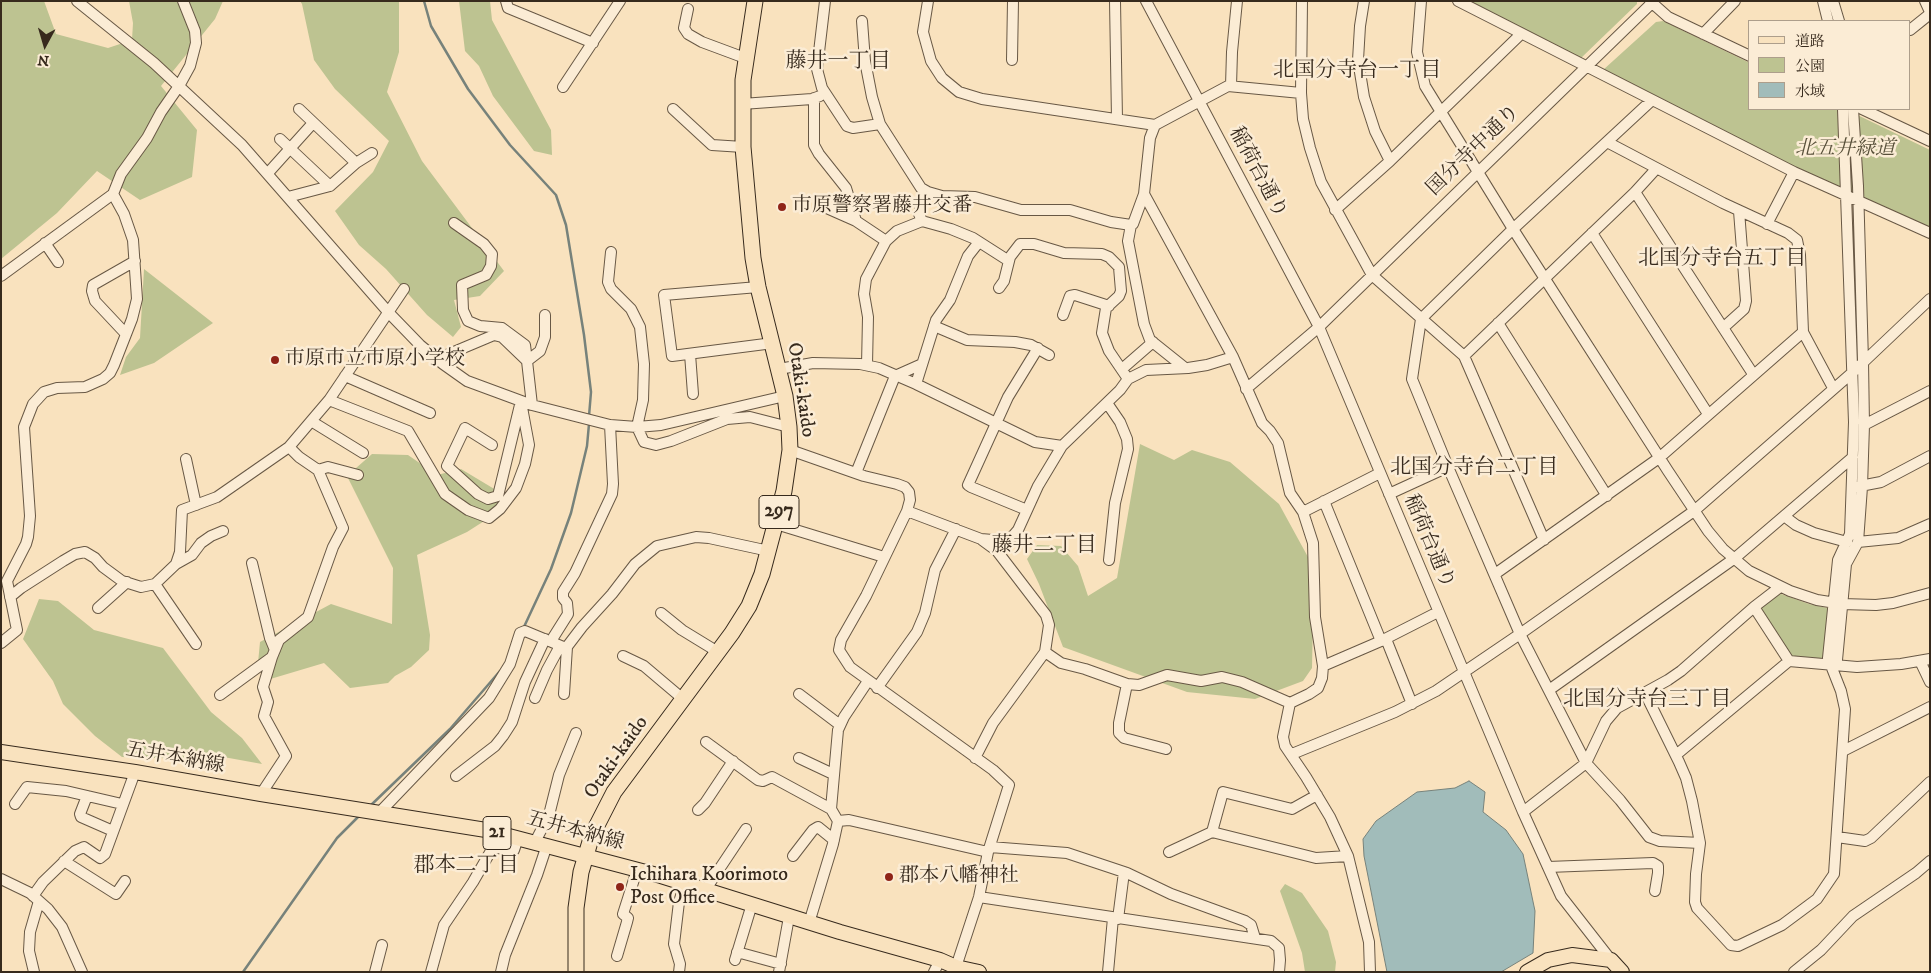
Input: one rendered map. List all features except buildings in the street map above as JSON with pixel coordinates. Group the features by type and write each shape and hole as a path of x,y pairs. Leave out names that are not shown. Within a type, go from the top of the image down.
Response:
{"highway":[{"name":"Otaki-kaido","path":"576,972 576,908 585,855 597,824 614,792 718,652 749,606 769,551 784,491 790,450 790,427 779,369 758,287 750,229 744,147 742,104 745,58 755,1"}],"main road":[{"name":"五井本納線","path":"1,752 135,772 486,830 685,883 937,966 975,971"},
{"path":"1527,972 1548,960 1572,955 1611,960 1622,972"}],"street":[{"path":"77,1 154,62 242,145 388,313 437,359 467,381 532,405 610,425 637,427 661,425 785,396"},
{"path":"1,276 113,194 121,174 147,138 190,66 196,43 195,31 183,1"},
{"path":"506,1 508,8 593,43"},
{"path":"563,87 620,1"},
{"path":"825,1 817,68 822,88 847,126 853,128 880,124"},
{"path":"928,1 923,32 931,61 942,78 959,92 982,99 1155,125 1231,86 1301,92"},
{"path":"1012,60 1013,1"},
{"path":"1115,1 1117,119"},
{"name":"稲荷台通り","path":"1146,1 1319,327 1463,672 1561,896 1611,960"},
{"path":"1152,11 1158,1"},
{"path":"1302,1 1301,92 1303,119 1321,182 1372,275 1464,356 1544,540"},
{"path":"1364,1 1358,60 1364,96 1375,131 1390,161"},
{"path":"1420,1 1417,52 1425,86 1477,172 1659,458 1708,531 1723,549 1750,570 1780,587 1806,597 1838,603 1876,605 1893,603 1930,593"},
{"path":"1458,1 1794,172 1930,233"},
{"path":"1704,34 1735,1"},
{"path":"1823,1 1828,20"},
{"path":"1833,1 1839,20"},
{"path":"1911,29 1930,13 1924,1"},
{"path":"1231,86 1235,2"},
{"path":"1652,2 1668,17 1748,55"},
{"name":"国分寺中通り","path":"1246,389 1319,327 1652,2"},
{"path":"688,9 684,28 688,34 702,42 745,58"},
{"path":"862,21 864,61 880,124 921,188 942,196 975,197 1021,210 1070,210 1110,222 1131,225"},
{"path":"1335,210 1390,161 1440,110 1521,34"},
{"path":"742,104 814,98 826,94"},
{"path":"814,98 814,144 819,154 846,188 856,221"},
{"path":"1652,100 1513,228 1420,319 1412,379 1520,634 1586,763 1620,800 1649,837 1660,841 1700,844"},
{"path":"299,109 356,163"},
{"path":"672,109 712,145 744,147"},
{"path":"1838,603 1846,564 1858,542 1857,487 1853,457 1853,372 1843,110"},
{"path":"1831,666 1837,660 1838,560 1850,534 1864,425 1858,201 1853,110"},
{"path":"1864,110 1930,141"},
{"path":"268,173 313,124"},
{"path":"1155,125 1150,138 1144,194 1131,225 1128,241 1144,324 1150,340 1185,368"},
{"path":"280,139 330,186"},
{"path":"1607,142 1739,211 1788,233 1797,240 1800,255 1803,332 1833,388"},
{"path":"288,197 330,186 356,163 372,153"},
{"path":"1464,356 1635,192 1656,169"},
{"path":"1767,224 1794,172"},
{"path":"922,221 919,214 926,191"},
{"path":"1635,192 1753,374"},
{"path":"1,643 17,630 7,581 26,544 30,523 24,427 33,404 44,392 57,388 85,387 103,379 110,373 132,319 137,298 133,240 124,214 113,194"},
{"path":"1045,652 1061,663 1085,669 1126,684 1140,686 1167,675 1201,681 1222,677 1242,682 1290,703 1318,688 1322,678 1323,666 1316,617 1313,543 1303,512 1290,493 1278,443 1262,423 1233,357 1144,194"},
{"path":"822,206 856,221 886,241"},
{"path":"1723,328 1744,309 1746,301 1739,211"},
{"path":"867,365 868,317 864,294 866,279 886,241 897,231 922,221 951,228 979,242 1009,261"},
{"path":"454,223 484,244 492,254 491,266 486,275 462,286 463,310 468,321 480,326 502,328 525,345 532,405"},
{"path":"1592,233 1708,414"},
{"path":"916,384 936,320 950,300 968,256 979,242"},
{"path":"999,288 1004,281 1009,261 1016,248 1026,242 1064,253 1102,254 1109,256 1119,267 1121,291 1119,296 1106,308 1102,333 1110,351 1128,379"},
{"path":"45,244 58,262"},
{"path":"612,252 608,282 611,289 631,309 640,327 644,364 643,400 637,427 644,442 656,445 726,419 750,416 790,427"},
{"path":"125,333 95,301 92,292 94,285 135,261"},
{"path":"758,287 664,295 672,356 773,343"},
{"path":"176,564 180,552 182,510 217,497 289,447 328,400 404,289"},
{"path":"1063,315 1070,296 1075,295 1109,306"},
{"path":"1292,754 1395,712 1436,691 1694,511 1853,372 1930,299"},
{"path":"527,361 540,351 545,337 545,314"},
{"path":"1498,323 1607,496"},
{"path":"934,326 967,340 1015,342 1031,345 1050,355"},
{"path":"1495,574 1659,458 1803,332"},
{"path":"437,359 494,335 502,337 527,361"},
{"path":"1122,369 1153,342"},
{"path":"1027,510 968,485 1008,397 1038,348"},
{"path":"690,354 693,394"},
{"path":"981,539 998,541 1012,537 1018,530 1038,486 1062,446 1107,403 1128,379 1146,370 1207,365 1233,357"},
{"path":"779,369 813,363 867,365 879,368 1035,442 1062,446"},
{"path":"856,473 895,376 922,364"},
{"path":"345,376 430,413"},
{"path":"1864,425 1930,391"},
{"path":"328,400 408,431 445,494 468,510 489,518 500,509 516,488 525,464 529,445 521,402"},
{"path":"492,445 465,428 447,466 478,494 488,499 498,496 521,402"},
{"path":"1107,403 1120,422 1127,439 1128,449 1115,503 1109,560"},
{"path":"311,421 363,453"},
{"path":"535,698 568,614 563,592 575,573 612,494 610,425"},
{"path":"261,794 286,756 264,716 268,702 264,687 273,654 279,640 308,617 333,547 343,528 318,470 299,457 289,447"},
{"path":"790,450 856,473 905,487 910,492 907,511 866,596 841,640 839,650 850,667 872,685 975,758 1009,785 989,849 979,896 956,967"},
{"path":"1857,487 1881,482 1930,456"},
{"path":"1549,690 1735,558 1853,457"},
{"path":"186,459 196,505"},
{"path":"318,470 328,467 358,475"},
{"path":"1389,494 1448,467"},
{"path":"1303,512 1380,473"},
{"path":"1324,501 1412,704"},
{"path":"907,511 981,539 997,551 1046,615 1049,625 1045,652 993,724 975,758"},
{"path":"1784,516 1796,525 1814,533 1847,542"},
{"path":"776,524 884,557"},
{"path":"1858,542 1898,538 1930,524"},
{"path":"831,810 833,774 840,725 918,632 935,570 956,529"},
{"path":"10,597 63,561 75,554 85,552 95,558 103,568 127,582 141,587 155,584 176,564 192,555 201,543 222,531"},
{"path":"456,776 495,746 504,736 512,722 525,682 556,643 582,627 612,594 635,564 657,546 696,537 769,551"},
{"path":"252,563 273,654"},
{"path":"98,608 127,582"},
{"path":"155,584 196,644"},
{"path":"1523,812 1586,763 1606,721 1616,708 1681,671 1754,607 1780,587"},
{"path":"1754,607 1789,661"},
{"path":"1323,666 1384,640 1438,612"},
{"path":"661,613 682,630 718,652"},
{"path":"380,812 489,698 510,664 520,633 525,630 556,643"},
{"path":"556,643 564,694"},
{"path":"220,695 273,654"},
{"path":"623,656 644,666 683,699"},
{"path":"1676,755 1789,661 1831,666 1880,667 1925,660 1930,682"},
{"path":"1645,693 1686,778 1700,844 1696,874 1695,902 1697,908 1731,945 1738,946 1782,925 1817,899 1834,874 1845,709 1841,691 1831,666"},
{"path":"1126,684 1118,723 1119,733 1124,738 1166,749"},
{"path":"799,694 840,725"},
{"path":"1290,703 1283,737 1285,746 1292,754 1317,796 1348,856 1368,942 1370,972"},
{"path":"1843,751 1930,707"},
{"path":"501,972 505,955 537,875 541,844 550,816 559,775 576,733"},
{"path":"706,742 758,780 763,781 772,777 831,810 838,821 809,923"},
{"path":"799,758 833,774"},
{"path":"698,810 705,803 732,761"},
{"path":"34,972 29,951 30,932 36,898 43,882 75,851 84,847 100,858 103,856 135,772"},
{"path":"1837,837 1864,841 1871,838 1930,782"},
{"path":"15,804 27,787 87,796 122,804"},
{"path":"1212,832 1223,792 1292,809 1317,796"},
{"path":"87,796 80,814 81,817 113,831"},
{"path":"838,821 849,820 989,849 1067,853 1124,872 1171,894 1245,921 1251,924 1255,938"},
{"path":"793,856 813,830 818,827 834,840"},
{"path":"706,890 746,829"},
{"path":"1169,852 1212,832 1316,858 1348,856"},
{"path":"431,972 444,925 473,882 492,849 514,850 518,838"},
{"path":"64,861 116,894 125,881"},
{"path":"1794,972 1821,950 1852,916 1916,873 1930,861"},
{"path":"1548,867 1653,863 1658,866 1655,891"},
{"path":"618,956 628,918 623,914 637,870"},
{"path":"1108,972 1124,872"},
{"path":"1,879 36,898 62,927 82,972"},
{"path":"679,972 680,964 674,944 678,902 685,883"},
{"path":"979,896 1271,941 1279,948 1279,972"},
{"path":"752,904 736,956 780,968 789,917"},
{"path":"375,972 382,945"}],"green space":[{"path":"1,1 44,1 56,34 108,48 132,40 133,23 129,1 223,1 215,19 161,86 197,130 192,177 140,200 97,171 57,213 1,259"},
{"path":"300,1 399,1 399,52 387,92 422,161 504,271 480,296 454,300 461,327 453,337 427,315 386,269 359,245 335,211 373,172 389,141 335,89 314,60"},
{"path":"459,1 490,1 492,20 551,130 552,155 534,151 493,96 479,66 465,51"},
{"path":"1470,1 1637,1 1637,4 1581,58"},
{"name":"北五井緑道","path":"1663,21 1748,62 1748,110 1847,110 1930,150 1930,229 1795,168 1603,70 1656,22"},
{"path":"144,269 213,323 154,363 120,375 126,357 140,338"},
{"path":"1140,444 1174,460 1192,450 1230,462 1279,504 1314,568 1312,668 1303,681 1255,699 1187,692 1063,647 1039,584 1027,559 1037,545 1061,546 1078,566 1088,596 1117,578"},
{"path":"372,454 408,455 437,475 461,469 501,493 492,516 467,532 417,555 430,635 429,650 411,667 395,676 388,683 350,688 324,663 267,680 258,663 260,642 331,604 392,624 393,568 347,476"},
{"path":"1781,594 1827,608 1829,612 1825,660 1791,658 1760,609"},
{"path":"39,599 58,601 94,630 163,648 211,712 242,738 262,764 207,754 190,759 122,757 95,736 63,704 53,681 23,639"},
{"path":"1285,884 1302,893 1328,931 1336,962 1335,972 1305,972 1302,953 1280,891"}],"water":[{"path":"1469,781 1485,792 1483,812 1506,830 1523,854 1535,911 1533,953 1501,972 1387,972 1364,856 1363,839 1376,821 1417,792 1455,788"}],"waterway":[{"path":"424,1 431,26 468,89 510,145 556,195 566,225 584,335 591,392 589,416"},
{"path":"523,629 551,569 571,513 587,446 589,424"},
{"path":"369,807 450,729 500,671"},
{"path":"243,972 337,838 361,814"}],"place":[{"name":"市原警察署藤井交番","path":"782,207"},
{"name":"市原市立市原小学校","path":"275,360"},
{"name":"郡本八幡神社","path":"889,877"},
{"name":"Ichihara Koorimoto Post Office","path":"620,887"}],"district":[{"name":"藤井一丁目","path":"838,63"},
{"name":"北国分寺台一丁目","path":"1357,72"},
{"name":"北国分寺台五丁目","path":"1722,260"},
{"name":"北国分寺台二丁目","path":"1474,469"},
{"name":"藤井二丁目","path":"1044,547"},
{"name":"北国分寺台三丁目","path":"1647,701"},
{"name":"郡本二丁目","path":"466,867"}]}
